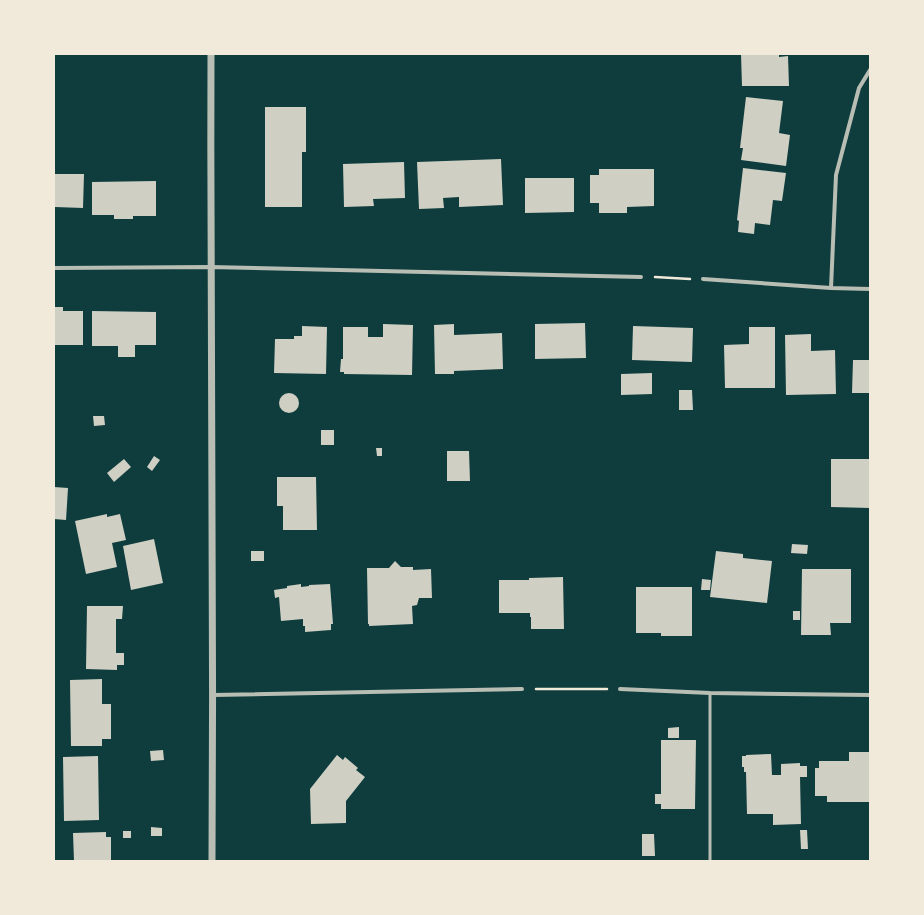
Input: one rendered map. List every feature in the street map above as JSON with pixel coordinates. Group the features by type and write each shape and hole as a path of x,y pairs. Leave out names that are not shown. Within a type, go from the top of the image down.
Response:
{"street":[{"path":"211,54 210,267 213,695 212,861"},
{"path":"831,288 836,175 859,88 870,70"},
{"path":"54,268 210,267 641,277"},
{"path":"703,279 831,288 870,289"},
{"path":"213,695 522,689"},
{"path":"620,689 710,694 870,695"}],"lane":[{"path":"710,694 710,861"}],"path":[{"path":"641,277 703,279"},
{"path":"522,689 620,689"}],"building":[{"path":"741,54 779,54 779,57 788,56 789,86 742,86"},
{"path":"746,97 783,101 779,133 790,135 786,166 741,160 743,148 740,148"},
{"path":"265,107 306,107 306,152 302,152 302,207 265,207"},
{"path":"501,159 503,205 459,207 459,197 443,198 444,208 419,209 417,162"},
{"path":"404,162 405,198 373,199 374,206 344,207 343,164"},
{"path":"743,168 786,173 782,201 773,200 770,225 755,223 754,234 738,232 739,221 737,220"},
{"path":"599,169 654,169 654,206 627,207 627,213 599,213 599,203 590,203 590,175 599,175"},
{"path":"54,174 84,174 83,208 55,207 54,214"},
{"path":"525,178 574,178 574,212 525,213"},
{"path":"156,181 156,216 133,216 133,219 114,219 114,215 92,215 92,182"},
{"path":"54,307 63,307 63,311 83,311 83,345 54,345"},
{"path":"92,311 156,312 156,345 135,345 135,357 118,357 118,346 92,346"},
{"path":"585,323 586,358 535,359 535,324"},
{"path":"383,324 413,325 412,375 344,374 344,372 340,372 341,359 343,359 343,327 368,327 368,337 383,337"},
{"path":"454,324 454,335 502,333 503,369 454,371 454,374 435,374 434,325"},
{"path":"302,326 327,327 326,374 274,373 275,339 294,339 294,336 302,336"},
{"path":"633,326 693,328 692,362 632,360"},
{"path":"749,327 775,327 775,388 725,388 724,345 749,344"},
{"path":"811,334 811,351 835,350 836,394 786,395 785,335"},
{"path":"853,360 870,360 870,393 852,393"},
{"path":"652,373 652,394 621,395 621,374"},
{"path":"679,390 692,390 693,410 679,410"},
{"path":"289,393 296,396 299,403 296,410 289,413 282,410 279,403 282,396"},
{"path":"93,416 104,416 105,425 94,426"},
{"path":"321,430 334,430 334,445 321,445"},
{"path":"376,448 382,448 382,456 377,456"},
{"path":"447,451 469,451 470,481 447,481"},
{"path":"154,456 160,460 152,471 147,467"},
{"path":"124,459 131,467 114,482 107,473"},
{"path":"831,459 870,459 870,508 831,507"},
{"path":"277,477 316,477 317,530 283,530 283,506 277,506"},
{"path":"54,487 68,488 66,520 54,519"},
{"path":"107,514 107,517 120,514 126,540 112,543 117,567 86,574 75,521"},
{"path":"154,539 163,583 131,590 123,546"},
{"path":"792,544 808,545 807,554 791,553"},
{"path":"251,551 264,551 264,561 251,561"},
{"path":"716,551 743,554 743,558 772,561 767,603 710,597"},
{"path":"395,561 401,567 413,567 413,570 431,569 432,598 419,598 417,605 412,606 413,624 369,626 367,568 389,568"},
{"path":"802,569 851,569 851,623 830,623 831,635 801,635"},
{"path":"563,577 564,629 531,629 530,613 499,613 499,580 529,580 529,578"},
{"path":"702,579 711,580 710,590 701,590"},
{"path":"301,584 301,587 330,584 333,624 331,624 331,630 305,632 303,619 281,621 279,597 275,598 274,590"},
{"path":"636,587 692,587 692,636 661,636 661,633 636,633"},
{"path":"87,606 123,606 122,619 116,619 116,653 124,653 124,665 117,665 117,670 86,669"},
{"path":"793,611 800,611 800,620 793,620"},
{"path":"102,679 102,704 111,704 111,739 102,739 102,746 71,746 70,680"},
{"path":"679,727 679,738 668,738 668,728"},
{"path":"661,740 696,740 695,809 661,809 661,804 655,804 655,794 661,794"},
{"path":"163,750 164,760 151,761 150,751"},
{"path":"849,752 870,752 870,802 827,802 827,796 815,796 815,768 819,768 819,761 849,761"},
{"path":"771,754 772,775 781,775 781,764 800,763 800,766 807,766 807,777 800,777 801,824 773,825 773,814 747,814 746,772 744,772 744,767 742,767 742,756"},
{"path":"337,755 343,760 345,757 358,768 356,770 365,777 346,801 346,823 311,824 310,789"},
{"path":"98,756 99,820 64,821 63,757"},
{"path":"151,827 162,828 162,836 151,836"},
{"path":"800,830 807,830 808,849 801,849"},
{"path":"123,831 131,831 131,838 123,838"},
{"path":"106,832 106,837 111,837 111,861 74,861 73,833"},
{"path":"642,834 654,834 655,856 642,856"}]}
